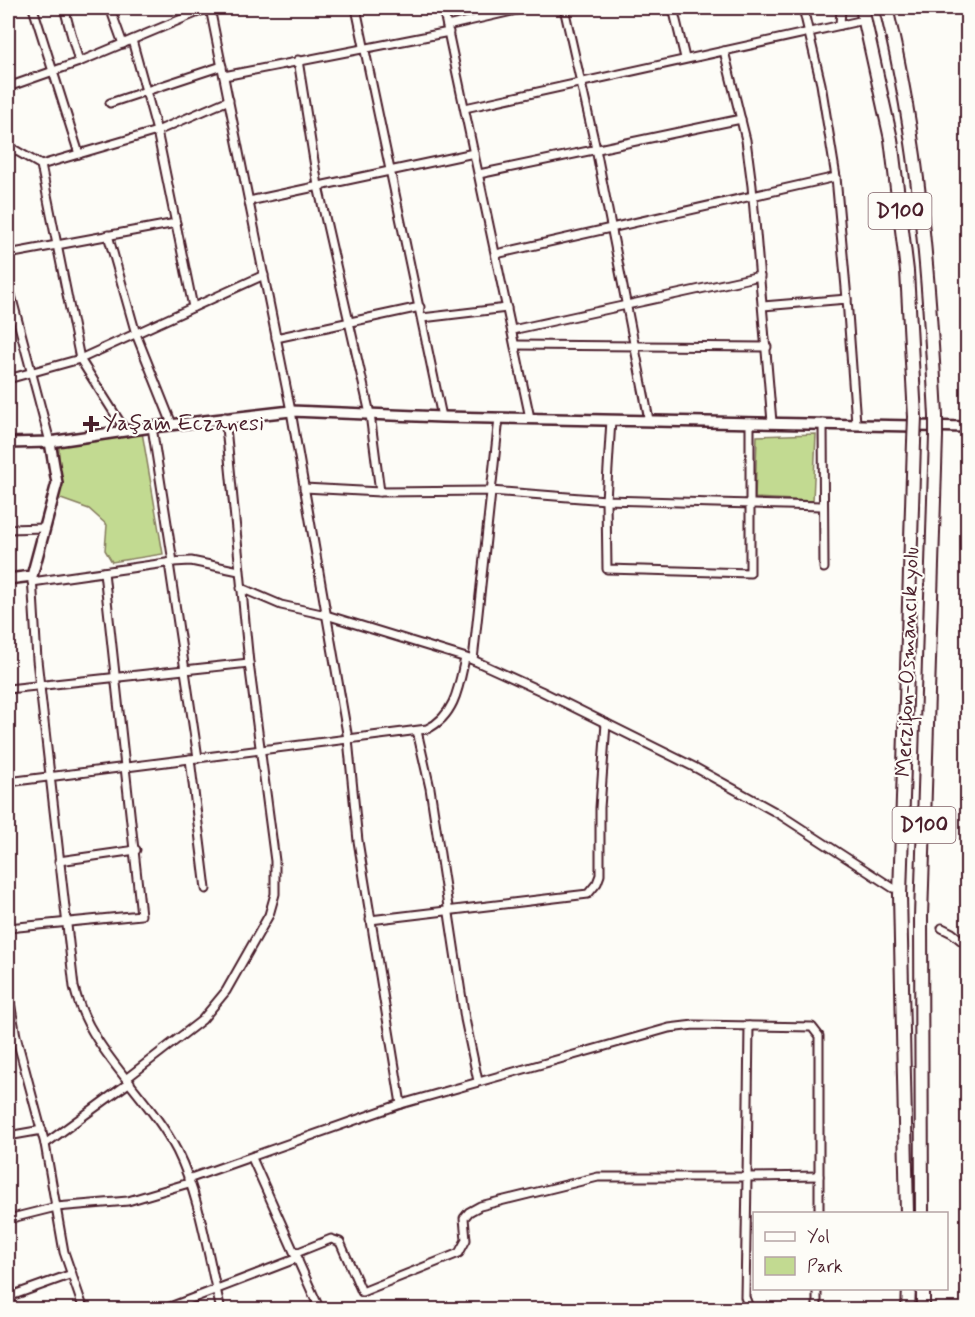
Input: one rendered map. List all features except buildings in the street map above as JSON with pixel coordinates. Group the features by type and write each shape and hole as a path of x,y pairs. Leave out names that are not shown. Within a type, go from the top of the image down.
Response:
{"highway":[{"name":"Merzifon-Osmancık yolu","path":"886,8 915,155 929,271 936,416 921,917 922,1212"},
{"name":"Merzifon-Osmancık yolu","path":"863,14 891,139 907,271 915,417 900,895 907,1212"},
{"path":"909,1290 909,1310"},
{"path":"923,1290 923,1310"}],"street":[{"path":"33,8 80,154"},
{"path":"64,8 79,62"},
{"path":"110,8 123,44"},
{"path":"8,87 79,62 209,8 291,411 348,740 358,842 401,1104"},
{"path":"356,8 392,170 442,417"},
{"path":"443,8 530,418"},
{"path":"224,76 448,29 525,8"},
{"path":"564,8 596,149 649,420"},
{"path":"673,8 685,58"},
{"path":"803,8 821,84 836,177 856,423"},
{"path":"840,25 841,8"},
{"path":"465,108 840,25 863,14"},
{"path":"132,40 157,131 193,307"},
{"path":"724,51 741,119 753,194 772,422"},
{"path":"298,60 318,186 370,414 380,492"},
{"path":"110,103 222,66"},
{"path":"8,146 41,165 157,131 229,100"},
{"path":"479,174 741,119"},
{"path":"249,201 474,153"},
{"path":"41,165 80,359 125,430"},
{"path":"496,254 836,177"},
{"path":"8,254 176,223"},
{"path":"108,235 136,333 172,424"},
{"path":"8,379 80,359 264,275"},
{"path":"512,330 760,276"},
{"path":"8,284 29,373 50,442 57,483 32,579 49,778 66,923 79,1009 97,1042 129,1080 177,1152 189,1181 221,1310"},
{"path":"763,306 847,299"},
{"path":"276,338 420,307"},
{"path":"422,318 507,308"},
{"path":"515,345 767,347"},
{"path":"8,443 50,442 225,417 291,411 442,417 856,423 968,427"},
{"path":"45,1144 129,1080 211,1011 226,992 269,915 275,894 276,872 249,663 225,417"},
{"path":"474,660 499,418"},
{"path":"611,420 606,500 607,569 750,573 750,422"},
{"path":"823,423 824,568"},
{"path":"152,427 198,758"},
{"path":"304,488 380,492 490,491 606,500 822,506"},
{"path":"8,529 45,528"},
{"path":"8,579 104,572 191,561 239,571"},
{"path":"8,928 141,915 127,766 104,572"},
{"path":"241,588 281,605 326,615 474,660 606,723 779,814 893,888"},
{"path":"8,782 417,731 435,725 447,714 459,685 465,658"},
{"path":"8,689 249,663"},
{"path":"370,920 588,894 600,875 600,808 606,723"},
{"path":"417,731 430,788 465,1019 478,1081"},
{"path":"190,759 206,889"},
{"path":"59,861 136,850"},
{"path":"942,928 968,946"},
{"path":"8,995 16,1036 42,1130 64,1252 84,1310"},
{"path":"8,1219 56,1207 128,1201 401,1104 669,1028 694,1025 812,1027 818,1032 819,1212"},
{"path":"749,1026 745,1297 750,1310"},
{"path":"8,1136 42,1130"},
{"path":"252,1158 320,1310"},
{"path":"162,1310 297,1256 328,1240 338,1240 344,1247 362,1292 459,1253 466,1239 464,1218 480,1206 598,1177 819,1176"},
{"path":"8,1297 72,1274"},
{"path":"817,1290 817,1310"}],"green space":[{"path":"142,432 163,554 112,562 105,550 107,525 89,509 58,498 59,444"},
{"path":"816,434 813,501 755,498 757,436"}],"place":[{"name":"Yaşam Eczanesi","path":"91,424"}]}
